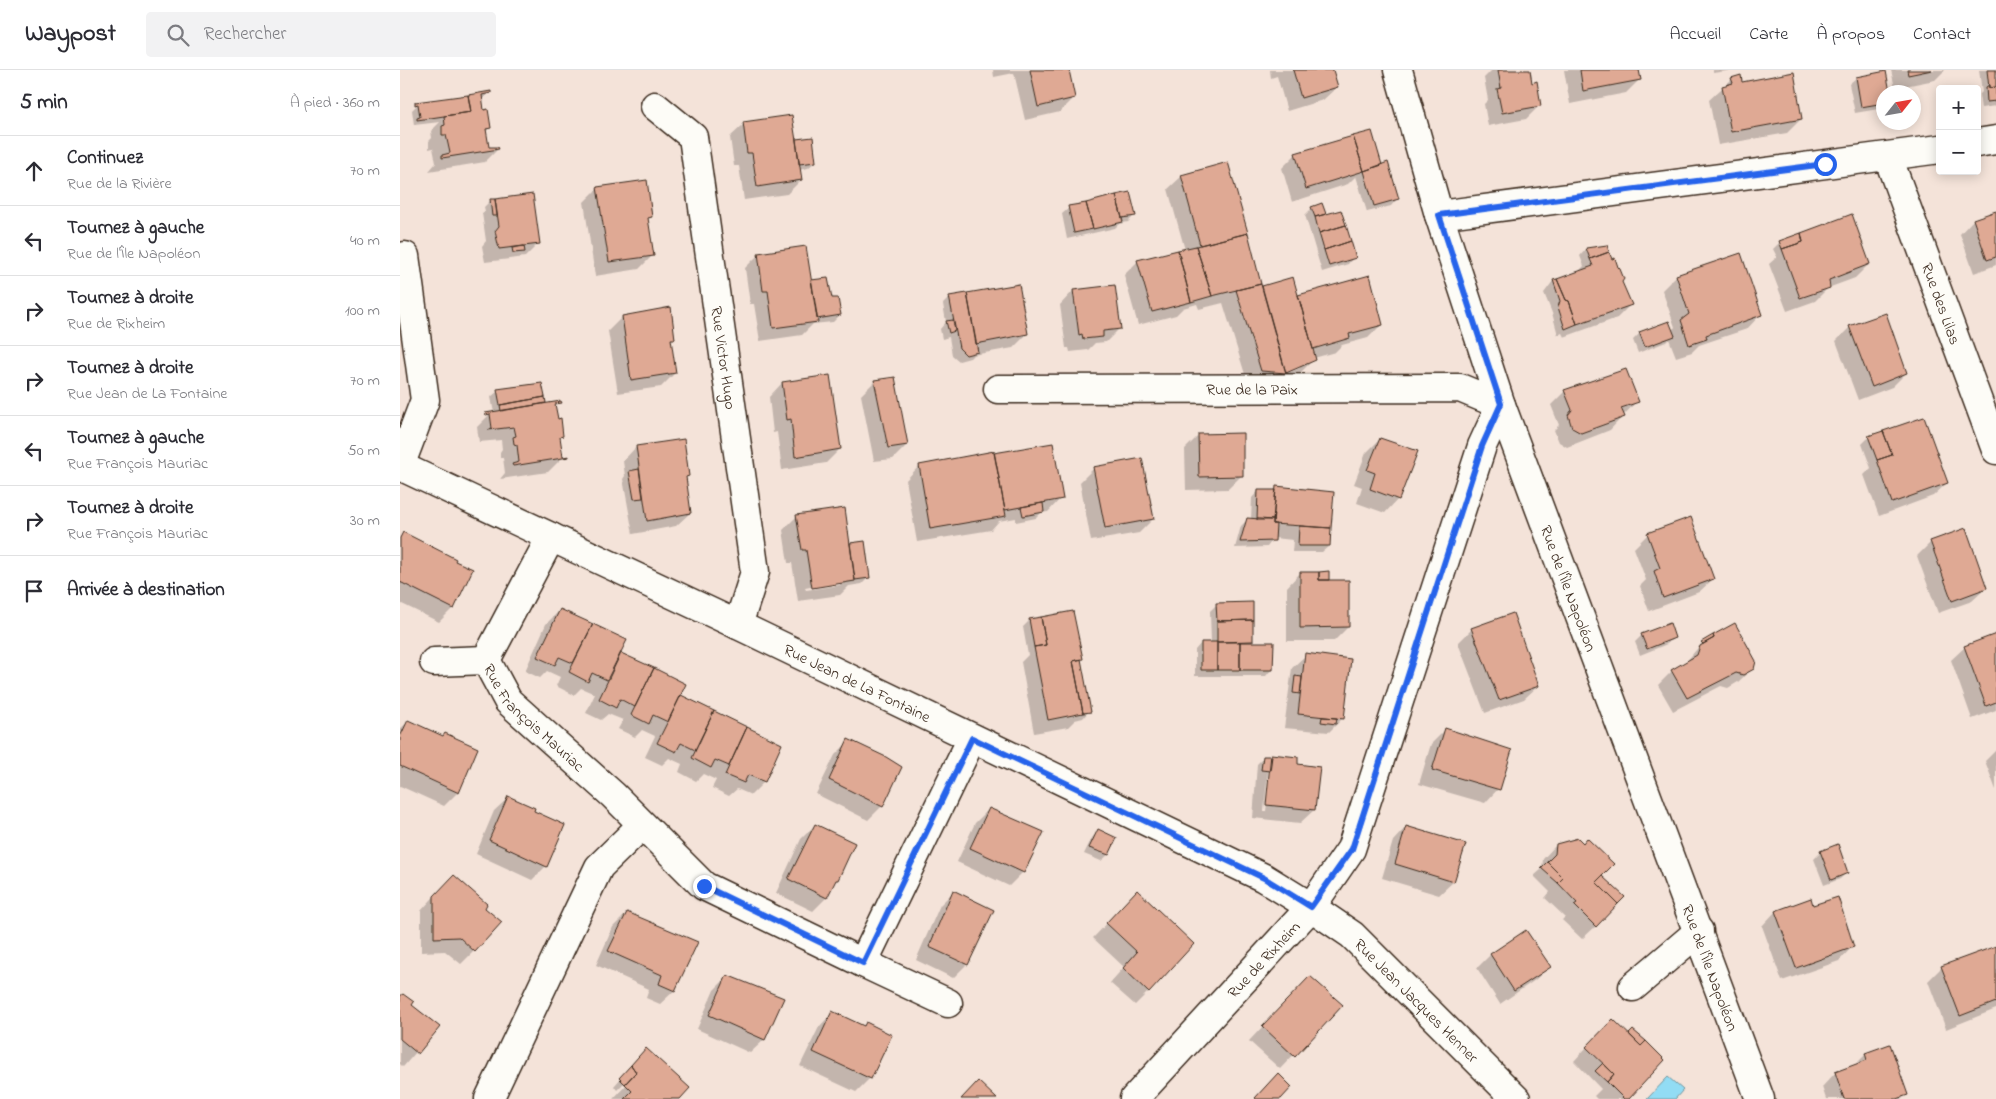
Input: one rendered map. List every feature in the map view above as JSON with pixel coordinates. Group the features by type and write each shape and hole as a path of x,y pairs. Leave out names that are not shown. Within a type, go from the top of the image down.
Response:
{"street":[{"name":"Rue de l'Île Napoléon","path":"1398,70 1439,215 1501,404 1699,931 1760,1099"},
{"name":"Rue Victor Hugo","path":"655,106 693,137 755,572 738,626"},
{"path":"1981,142 1996,140"},
{"path":"1439,215 1936,150"},
{"name":"Rue des Lilas","path":"1888,157 1996,450"},
{"path":"400,466 425,400 405,256"},
{"name":"Rue de la Paix","path":"998,389 1460,388 1501,404"},
{"name":"Rue de Rixheim","path":"1134,1099 1311,907 1352,849 1482,446 1501,404"},
{"name":"Rue Jean de La Fontaine","path":"400,466 1264,878 1311,907"},
{"name":"Rue François Mauriac","path":"550,537 486,660 508,701 613,795 704,886 948,1003"},
{"path":"434,662 486,660"},
{"path":"863,963 972,738"},
{"path":"488,1099 600,868 642,825"},
{"name":"Rue Jean Jacques Henner","path":"1311,907 1352,935 1516,1099"},
{"path":"1633,988 1699,931"}],"water":[{"path":"1668,1077 1683,1090 1675,1099 1647,1099"}],"building":[{"path":"1030,70 1069,70 1075,98 1038,107"},
{"path":"1293,70 1333,70 1338,87 1301,98"},
{"path":"1498,70 1530,70 1532,83 1537,81 1541,106 1502,113 1497,89 1501,88"},
{"path":"1580,70 1639,70 1641,80 1583,91"},
{"path":"1907,70 1932,70 1908,75"},
{"path":"1987,70 1996,70 1996,87 1989,88"},
{"path":"1886,71 1889,85 1876,85 1876,104 1861,107 1856,77"},
{"path":"1794,72 1802,119 1731,132 1722,86 1733,83 1731,78 1741,75 1742,82"},
{"path":"1989,85 1989,88 1996,87 1996,101 1987,102 1986,87"},
{"path":"491,91 491,93 482,95 484,110 488,109 491,128 486,129 489,147 498,147 499,149 442,158 442,155 450,153 446,135 442,135 442,126 445,125 444,116 471,112 468,95"},
{"path":"468,95 471,112 417,120 420,117 418,104 415,105 415,102"},
{"path":"792,115 802,180 757,187 752,153 747,153 743,122"},
{"path":"1372,131 1382,165 1364,171 1353,136"},
{"path":"1353,136 1364,171 1306,189 1295,153"},
{"path":"813,137 816,162 799,164 796,139"},
{"path":"1228,162 1248,233 1200,245 1181,175"},
{"path":"1388,162 1399,199 1374,206 1364,171"},
{"path":"647,180 652,217 648,218 654,256 609,262 597,187"},
{"path":"1130,192 1136,216 1122,218 1116,195"},
{"path":"533,194 540,244 499,249 495,231 499,226 495,199"},
{"path":"1116,195 1123,222 1093,229 1086,203"},
{"path":"490,199 495,199 497,216 492,216"},
{"path":"1086,203 1093,229 1074,233 1068,206"},
{"path":"1322,203 1326,214 1315,217 1311,207"},
{"path":"1341,210 1346,225 1319,233 1315,217"},
{"path":"1996,211 1996,257 1987,260 1973,219"},
{"path":"1852,214 1870,264 1829,280 1830,288 1800,298 1782,249 1803,242 1801,233"},
{"path":"1346,225 1351,241 1324,250 1319,233"},
{"path":"1248,233 1261,284 1212,296 1196,246"},
{"path":"1801,233 1803,242 1782,249 1779,241"},
{"path":"1351,241 1356,258 1329,266 1324,250"},
{"path":"1607,245 1609,252 1590,259 1586,248"},
{"path":"524,246 525,252 513,253 512,248"},
{"path":"806,246 818,322 773,328 768,291 763,291 758,253"},
{"path":"1196,246 1212,296 1191,302 1178,250"},
{"path":"1178,250 1191,302 1152,312 1137,260"},
{"path":"1609,252 1612,259 1615,258 1620,269 1624,279 1622,282 1632,305 1577,324 1569,301 1566,300 1557,279 1593,266 1590,259"},
{"path":"1741,253 1762,315 1706,335 1707,339 1689,345 1681,320 1689,314 1676,275"},
{"path":"1370,275 1383,325 1349,334 1350,338 1313,349 1298,295"},
{"path":"1293,277 1316,360 1286,373 1262,286"},
{"path":"828,278 832,298 838,298 841,315 817,319 811,280"},
{"path":"1557,279 1566,300 1569,301 1577,324 1565,329 1558,307 1560,301 1553,280"},
{"path":"1019,284 1028,334 976,344 967,293"},
{"path":"1261,284 1286,373 1261,371 1236,290"},
{"path":"1115,285 1121,329 1103,331 1103,337 1083,339 1082,334 1079,335 1073,290"},
{"path":"967,293 978,352 966,355 959,348 949,296"},
{"path":"671,307 675,339 671,339 676,373 631,380 622,316"},
{"path":"1886,313 1907,373 1872,387 1849,326"},
{"path":"953,320 955,331 949,333 946,321"},
{"path":"1669,321 1675,336 1645,347 1639,332"},
{"path":"1626,369 1639,402 1621,408 1625,417 1581,433 1572,428 1568,415 1572,410 1564,390"},
{"path":"830,375 841,449 795,457 791,419 787,420 782,382"},
{"path":"895,377 908,445 888,448 874,380"},
{"path":"542,383 545,397 500,405 497,389"},
{"path":"545,397 546,403 501,411 500,405"},
{"path":"561,401 562,403 555,404 558,419 561,418 563,436 560,437 563,457 569,457 513,466 512,464 519,462 517,445 514,444 513,437 516,436 514,427 488,430 492,428 490,414 486,415 485,413"},
{"path":"1924,417 1948,483 1892,503 1877,460 1892,455 1883,431"},
{"path":"1883,431 1892,455 1877,460 1868,436"},
{"path":"1243,433 1243,476 1199,477 1198,434"},
{"path":"1380,438 1418,451 1399,500 1370,489 1375,473 1367,470"},
{"path":"684,439 689,476 686,477 691,513 647,521 636,446"},
{"path":"1053,443 1063,499 1005,510 994,453"},
{"path":"994,451 1006,516 930,529 919,465"},
{"path":"1142,458 1154,519 1105,528 1093,467"},
{"path":"639,469 643,498 634,499 629,471"},
{"path":"1276,486 1334,492 1331,528 1273,524"},
{"path":"1258,490 1276,490 1273,520 1257,520"},
{"path":"1043,503 1044,512 1023,516 1021,507"},
{"path":"845,508 855,581 812,588 806,550 802,550 796,515"},
{"path":"1691,517 1714,579 1663,598 1654,571 1660,568 1647,533"},
{"path":"1247,518 1273,520 1273,524 1276,524 1275,541 1240,542"},
{"path":"1299,526 1331,528 1330,546 1298,546"},
{"path":"1966,528 1987,588 1952,601 1930,541"},
{"path":"403,532 473,569 454,609 400,582 400,538"},
{"path":"865,541 870,578 855,580 850,543"},
{"path":"1329,571 1329,580 1319,580 1319,572"},
{"path":"1300,572 1319,572 1319,580 1349,580 1349,627 1300,628"},
{"path":"1253,602 1253,620 1217,621 1216,603"},
{"path":"560,609 593,624 573,663 559,657 555,665 537,657"},
{"path":"1073,611 1083,659 1073,661 1083,713 1048,720 1034,647 1046,645 1041,617"},
{"path":"1513,613 1539,686 1499,700 1471,628"},
{"path":"1041,617 1046,645 1034,647 1029,619"},
{"path":"1253,620 1253,641 1217,642 1217,621"},
{"path":"1670,623 1675,638 1647,649 1641,634"},
{"path":"1735,623 1756,661 1754,669 1743,675 1736,673 1687,698 1671,670 1697,655 1700,646 1714,638 1713,635"},
{"path":"593,624 627,640 607,680 592,673 588,682 569,672"},
{"path":"1996,634 1996,702 1986,706 1964,646"},
{"path":"1713,635 1714,638 1703,644 1701,642"},
{"path":"1201,642 1217,642 1217,670 1201,670"},
{"path":"1217,642 1240,642 1240,670 1217,670"},
{"path":"1240,642 1274,642 1273,670 1240,670"},
{"path":"621,653 654,668 635,707 620,699 616,708 599,699"},
{"path":"1305,653 1351,659 1344,719 1298,714"},
{"path":"1081,659 1091,712 1083,713 1073,661"},
{"path":"654,668 686,684 668,722 653,715 649,724 631,715"},
{"path":"1295,676 1302,677 1300,694 1293,693"},
{"path":"681,695 714,711 695,750 681,743 676,752 657,743"},
{"path":"714,711 747,727 729,766 715,760 711,768 692,758"},
{"path":"1322,717 1337,718 1336,724 1321,722"},
{"path":"408,720 443,736 445,733 478,748 459,793 400,766 400,737"},
{"path":"747,727 782,744 765,782 748,775 744,783 725,775"},
{"path":"1445,728 1512,750 1500,790 1432,770"},
{"path":"848,739 886,757 902,767 883,807 829,780"},
{"path":"1271,754 1298,757 1298,764 1320,767 1315,810 1266,805"},
{"path":"1263,756 1272,756 1270,771 1261,770"},
{"path":"508,796 535,808 534,811 565,825 547,867 489,840"},
{"path":"989,808 1044,832 1024,873 970,848"},
{"path":"815,824 855,843 838,880 836,880 827,898 788,879"},
{"path":"1406,826 1466,844 1454,882 1395,864"},
{"path":"1098,829 1117,838 1109,855 1089,848"},
{"path":"1578,838 1583,843 1587,838 1614,864 1596,882 1618,904 1596,927 1574,905 1577,903 1558,883 1563,878 1547,862 1555,854 1556,844"},
{"path":"1838,844 1848,873 1831,880 1820,851"},
{"path":"1547,862 1563,878 1558,883 1541,868"},
{"path":"454,875 487,904 485,908 502,922 475,952 459,937 434,938 434,896"},
{"path":"1602,876 1625,897 1618,904 1596,882"},
{"path":"953,890 994,910 968,965 929,947"},
{"path":"1137,890 1194,944 1149,993 1123,968 1137,952 1106,923"},
{"path":"1838,897 1854,947 1796,968 1775,911 1811,898 1813,905"},
{"path":"627,912 698,942 675,991 659,984 662,975 608,951"},
{"path":"1526,930 1551,967 1514,991 1490,954"},
{"path":"1996,946 1996,1002 1960,1016 1941,966"},
{"path":"727,975 784,998 765,1040 709,1015"},
{"path":"1310,976 1343,1005 1295,1057 1262,1026"},
{"path":"403,994 414,1002 412,1005 440,1027 418,1054 400,1039 400,996"},
{"path":"832,1011 864,1026 866,1022 892,1035 871,1079 813,1052"},
{"path":"1613,1019 1641,1046 1646,1041 1665,1060 1629,1099 1624,1099 1607,1082 1614,1074 1586,1047"},
{"path":"1633,1030 1646,1041 1641,1046 1629,1034"},
{"path":"1890,1044 1908,1095 1896,1099 1844,1099 1835,1072 1867,1060 1865,1053"},
{"path":"646,1048 690,1088 680,1099 624,1099 632,1091 625,1084 636,1072 631,1065"},
{"path":"1603,1063 1614,1074 1607,1082 1595,1071"},
{"path":"631,1065 636,1072 625,1084 619,1078"},
{"path":"1278,1073 1292,1087 1281,1099 1256,1099 1255,1098"},
{"path":"978,1081 997,1099 961,1099"}],"route":[{"path":"704,886 863,963 972,738 1264,878 1311,907 1352,849 1482,446 1501,404 1439,215 1825,164"}]}
